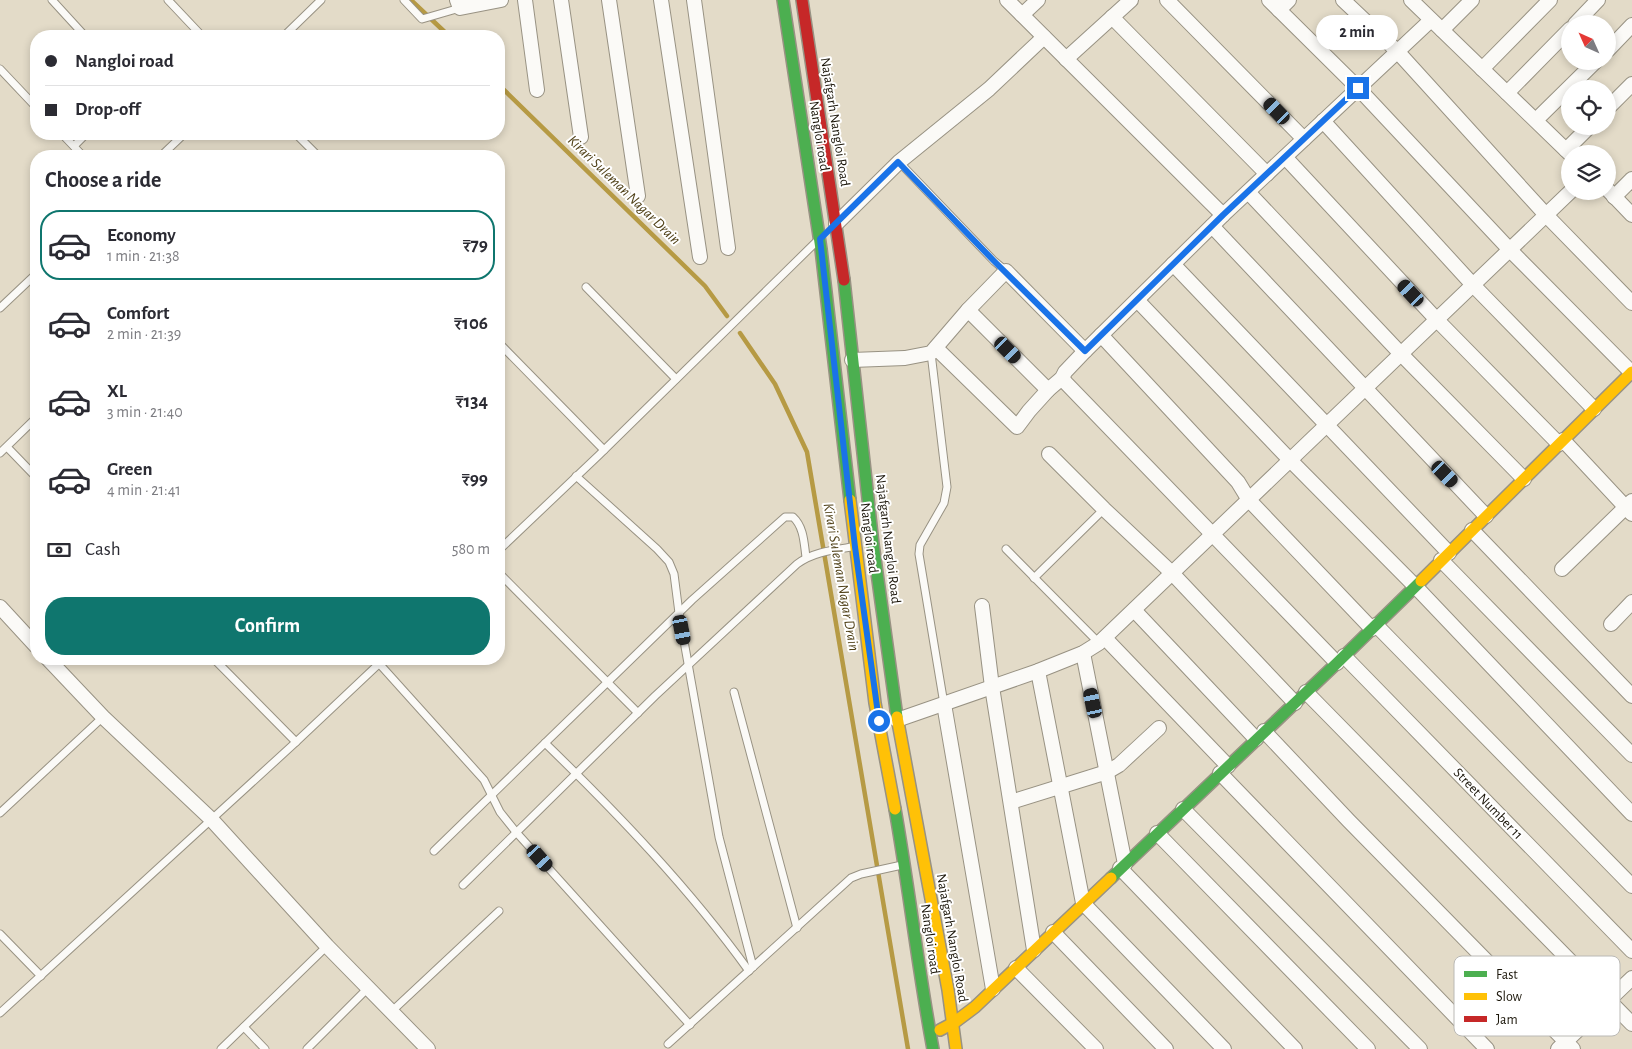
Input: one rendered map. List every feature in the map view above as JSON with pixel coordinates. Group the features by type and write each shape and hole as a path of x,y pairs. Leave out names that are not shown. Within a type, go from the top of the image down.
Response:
{"main road":[{"name":"Najafgarh Nangloi Road","path":"801,0 828,232 852,360 897,720 948,990 956,1049"},
{"name":"Nangloi road","path":"784,4 828,232 855,547 875,704 905,865 923,995 933,1049"},
{"path":"931,1034 952,1025 974,1009 1374,627 1632,373"}],"street":[{"path":"458,4 501,0"},
{"path":"525,0 537,90"},
{"path":"561,0 581,137"},
{"path":"609,0 638,196"},
{"path":"661,0 700,257"},
{"path":"694,0 728,248"},
{"path":"784,4 801,0"},
{"path":"1007,0 1223,215"},
{"path":"1022,15 1038,0"},
{"path":"1066,59 1131,0"},
{"path":"1167,0 1304,139"},
{"path":"1343,0 1398,51 1546,215 1632,303"},
{"path":"1411,0 1561,145"},
{"path":"1442,30 1472,0"},
{"path":"1482,69 1550,0"},
{"path":"1584,15 1598,0"},
{"path":"1279,3 1510,250 1632,373"},
{"path":"1112,17 1267,174"},
{"path":"934,350 1016,426 1048,390 1062,378 1064,372 1223,215 1431,20"},
{"path":"1616,42 1632,25"},
{"path":"828,232 898,162 989,89 1044,37"},
{"path":"1507,92 1561,38"},
{"path":"1536,120 1587,70"},
{"path":"1616,100 1632,84"},
{"path":"1323,121 1473,286 1594,410"},
{"path":"1574,145 1582,135"},
{"path":"1285,157 1437,320 1630,507 1562,569"},
{"path":"1616,190 1632,179"},
{"path":"1248,192 1401,354 1524,479"},
{"path":"1616,199 1632,215"},
{"path":"897,720 1038,671 1083,653 1102,640 1562,200"},
{"path":"1212,226 1486,516"},
{"path":"1173,264 1327,425 1445,557 1632,755"},
{"path":"852,360 905,358 934,350 968,310 1006,271 1085,351"},
{"path":"1137,300 1290,460 1415,586 1632,814"},
{"path":"968,310 1048,390"},
{"path":"1101,335 1238,482 1249,500 1632,886"},
{"name":"Street Number 11","path":"1062,378 1212,535 1340,659 1632,952"},
{"path":"1049,454 1172,573 1294,703"},
{"path":"1472,530 1632,696"},
{"path":"1610,624 1632,602"},
{"path":"982,606 992,687 1034,950"},
{"path":"0,607 30,640"},
{"path":"1134,610 1349,822 1478,956"},
{"path":"1102,640 1454,1013"},
{"path":"1083,653 1107,772 1123,866 1295,1049"},
{"path":"54,665 103,717 211,818 327,946 428,1049"},
{"path":"1038,671 1083,903 1224,1049"},
{"path":"1306,692 1566,956"},
{"path":"944,704 993,989"},
{"path":"1011,802 1107,772 1119,765 1159,728"},
{"path":"1183,808 1420,1049"},
{"path":"1157,833 1368,1049"},
{"path":"1053,932 1166,1049"},
{"path":"1016,968 1096,1049"},
{"path":"1620,989 1632,978"},
{"path":"1620,1011 1632,1024"},
{"path":"1476,1036 1488,1049"},
{"path":"1554,1036 1565,1047 1575,1036"}],"lane":[{"path":"52,0 80,30"},
{"path":"168,0 196,30"},
{"path":"290,30 320,0"},
{"path":"404,0 422,19 429,18 458,4"},
{"path":"0,69 30,101"},
{"path":"68,140 78,150"},
{"path":"74,146 80,140"},
{"path":"166,150 175,140"},
{"path":"302,140 312,150"},
{"path":"898,162 1006,271"},
{"path":"505,544 828,232"},
{"path":"0,308 30,280"},
{"path":"586,287 676,380"},
{"path":"505,348 604,450"},
{"path":"934,350 947,487 944,503 920,545 919,554 944,704"},
{"path":"0,453 30,424"},
{"path":"6,447 30,471"},
{"path":"576,476 669,562 674,574 679,613 719,838 751,969"},
{"path":"1034,578 1104,509"},
{"path":"434,851 679,613 785,517 793,517 799,522 810,556"},
{"path":"463,885 638,712 797,564 810,556 835,549 855,547"},
{"path":"1006,549 1034,578 1102,640"},
{"path":"505,579 638,712"},
{"path":"220,665 296,742"},
{"path":"0,1013 296,742 374,665"},
{"path":"383,665 484,780 500,812 516,832 690,1025"},
{"path":"734,692 797,928"},
{"path":"0,814 103,717"},
{"path":"545,743 620,819 681,885 751,969"},
{"path":"668,1044 851,878 861,874 905,865"},
{"path":"391,1012 499,910"},
{"path":"0,934 42,976"},
{"path":"221,1049 327,946"},
{"path":"307,1049 368,988"},
{"path":"244,1027 265,1049"}],"waterway":[{"name":"Kirari Suleman Nagar Drain","path":"411,0 443,30"},
{"name":"Kirari Suleman Nagar Drain","path":"505,91 705,286 727,316"},
{"name":"Kirari Suleman Nagar Drain","path":"740,333 775,384 807,452 908,1049"}],"traffic: fast":[{"path":"783,0 821,249 850,500"},
{"path":"844,280 873,544 897,717"},
{"path":"1111,878 1421,581"},
{"path":"895,809 933,1049"}],"traffic: slow":[{"path":"1421,581 1632,372"},
{"path":"850,500 875,703 895,809"},
{"path":"897,717 948,990 956,1049"},
{"path":"940,1030 955,1022 975,1007 1111,878"}],"traffic: jam":[{"path":"802,0 844,280"}],"route":[{"path":"879,721 875,704 855,547 820,239 898,162 1085,351 1223,215 1358,88"}]}
